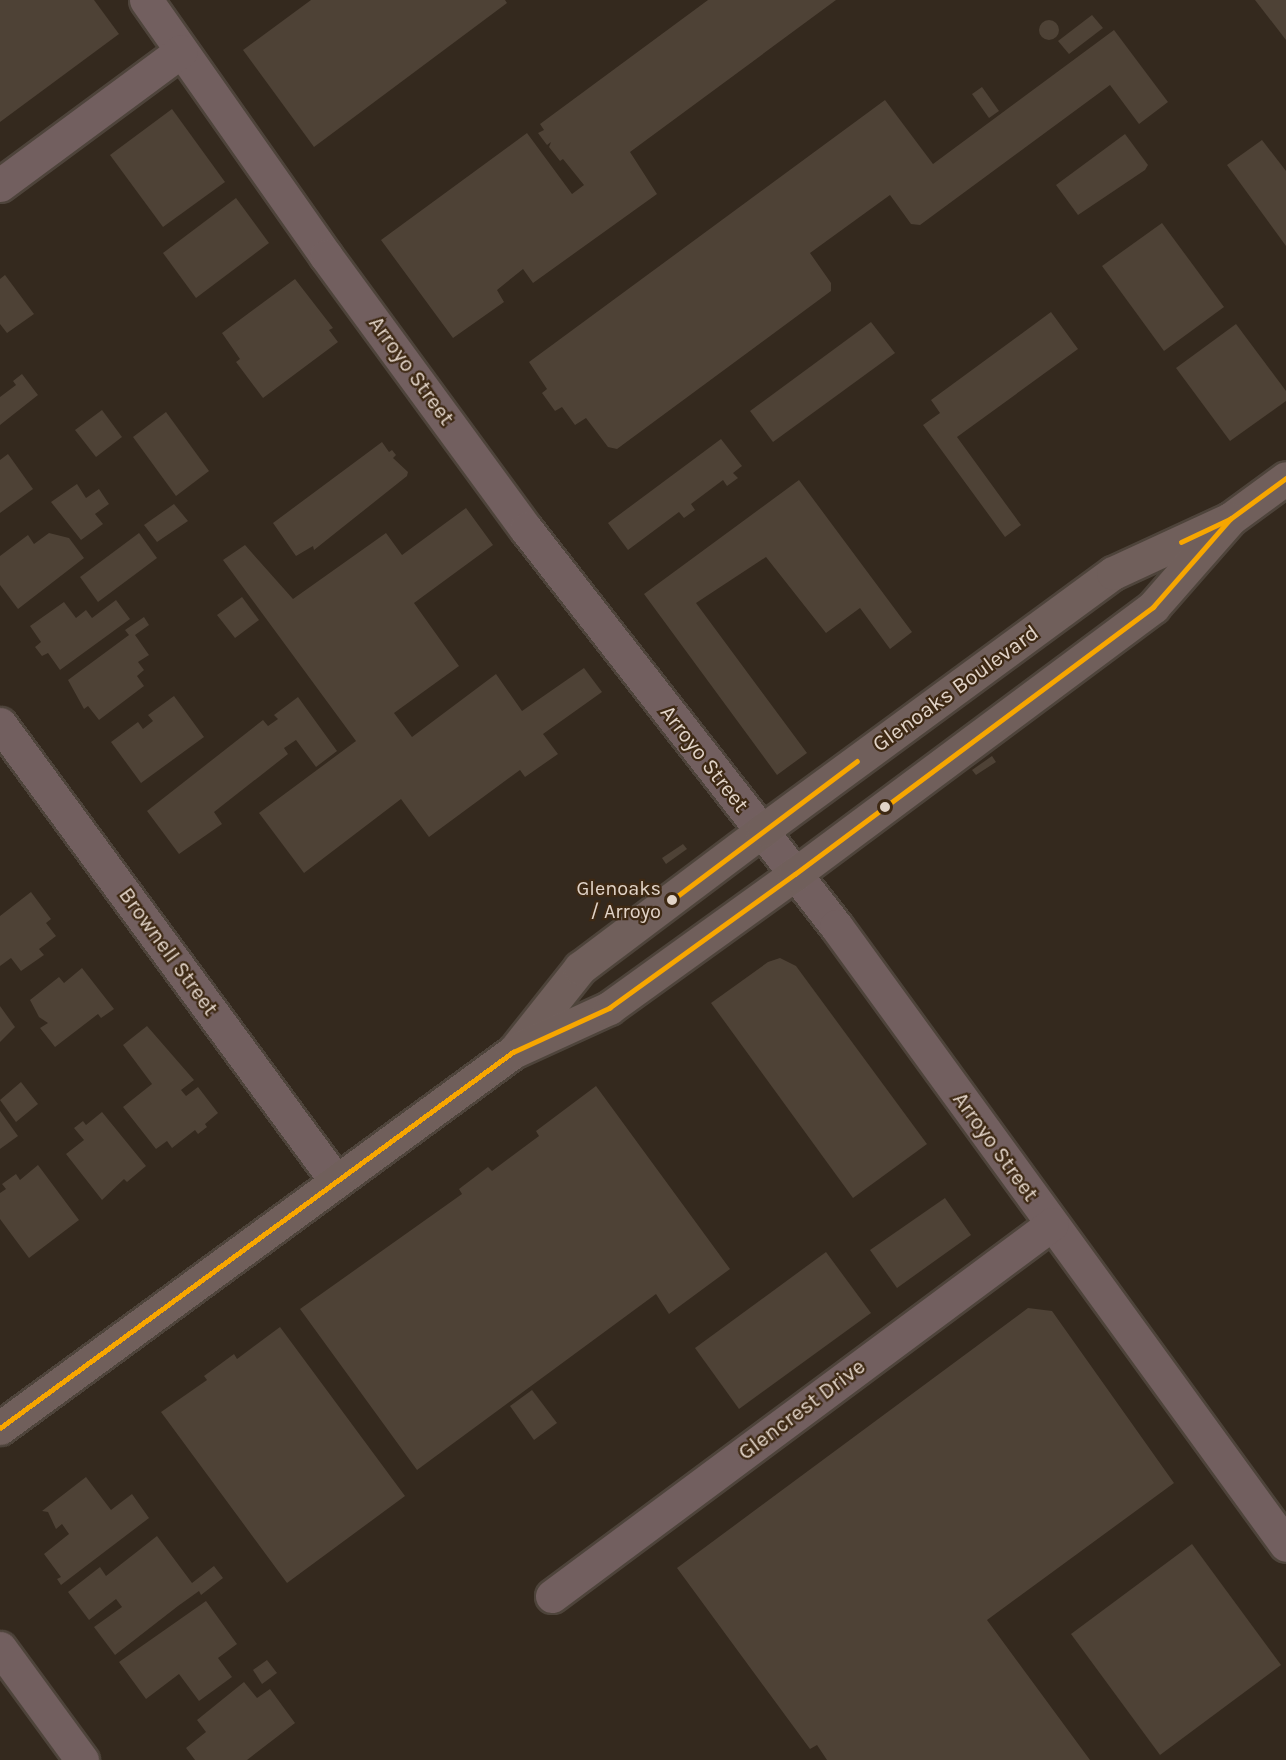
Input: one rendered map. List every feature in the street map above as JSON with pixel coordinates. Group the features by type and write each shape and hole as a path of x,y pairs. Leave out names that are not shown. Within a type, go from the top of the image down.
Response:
{"main road":[{"name":"Glenoaks Boulevard","path":"513,1052 580,968 763,830 1113,573 1230,519 1286,478"},
{"name":"Glenoaks Boulevard","path":"0,1428 513,1052 609,1008 795,874 1153,607 1230,519"}],"street":[{"name":"Arroyo Street","path":"146,0 526,529 737,805 763,830 1286,1545"},
{"path":"0,184 181,51"},
{"name":"Brownell Street","path":"0,724 336,1181"},
{"name":"Glencrest Drive","path":"552,1596 1052,1224"},
{"path":"0,1648 82,1760"}],"building":[{"path":"0,0 94,0 119,34 0,122"},
{"path":"311,0 505,0 507,3 314,147 243,50"},
{"path":"708,0 836,0 630,152 657,194 533,283 523,269 497,290 504,302 453,338 381,240 527,133 572,194 584,185 563,159 560,161 549,147 551,142 547,145 538,133 544,130 540,124"},
{"path":"1255,0 1286,0 1286,40"},
{"path":"1092,15 1103,28 1069,54 1058,41"},
{"path":"1049,20 1056,23 1059,30 1056,37 1049,40 1042,37 1039,30 1042,23"},
{"path":"1114,30 1168,102 1139,124 1110,85 920,225 911,224 890,195 810,253 831,283 831,291 617,449 608,447 586,418 575,425 562,407 555,411 542,393 547,389 529,362 885,100 933,164"},
{"path":"982,87 999,111 989,118 972,94"},
{"path":"172,109 225,182 163,227 110,155"},
{"path":"1125,134 1148,165 1145,170 1078,215 1056,185"},
{"path":"1262,140 1286,171 1286,246 1227,165"},
{"path":"236,198 269,243 196,298 163,253"},
{"path":"1162,223 1224,307 1164,351 1102,266"},
{"path":"5,275 34,314 7,333 0,324 0,279"},
{"path":"295,279 333,328 329,330 338,342 263,398 236,362 240,359 222,333"},
{"path":"1051,312 1078,349 957,437 1021,525 1005,537 923,425 940,413 931,400"},
{"path":"871,322 895,353 773,442 750,411"},
{"path":"1236,324 1286,391 1286,401 1230,441 1176,368"},
{"path":"22,374 38,395 0,425 0,397 16,385 13,381"},
{"path":"102,410 122,437 96,457 75,430"},
{"path":"166,412 209,471 176,496 133,437"},
{"path":"721,439 742,466 733,473 738,478 727,486 723,480 691,504 695,510 684,518 679,512 628,550 608,523"},
{"path":"382,442 389,452 392,450 396,455 393,458 408,472 407,476 314,550 313,546 296,556 273,523"},
{"path":"8,454 33,489 0,513 0,460"},
{"path":"799,480 912,632 890,649 860,608 826,633 766,557 696,603 807,753 777,775 644,594"},
{"path":"77,484 86,498 99,489 109,504 95,514 103,524 81,540 51,502"},
{"path":"174,504 188,521 157,542 144,525"},
{"path":"466,508 493,545 414,603 459,666 394,713 412,737 496,674 522,711 584,668 602,692 543,734 558,754 525,777 520,770 429,837 401,799 304,873 259,813 356,741 223,560 245,545 293,599 386,533 402,555"},
{"path":"49,533 69,538 84,558 18,609 0,585 0,556 28,535 34,544"},
{"path":"139,533 157,558 98,602 80,577"},
{"path":"242,597 259,620 235,638 217,615"},
{"path":"116,600 130,619 60,670 48,653 42,656 35,647 41,642 30,626 64,602 76,618 86,610 92,618"},
{"path":"144,617 149,625 135,635 149,655 138,662 144,670 137,676 144,686 99,720 88,706 84,709 68,680 129,635 125,630"},
{"path":"174,696 204,737 141,783 111,742 138,722 143,729 153,721 148,715"},
{"path":"298,697 337,751 316,767 296,740 284,748 288,754 214,812 222,824 179,854 147,811 263,720 268,726 278,719 274,715"},
{"path":"992,756 996,762 976,775 972,770"},
{"path":"683,844 687,849 666,864 662,858"},
{"path":"31,892 51,919 46,923 56,936 39,949 44,955 21,971 11,958 0,966 0,916"},
{"path":"780,958 796,966 927,1144 853,1198 711,1003 768,962"},
{"path":"82,968 114,1009 101,1018 98,1014 55,1047 40,1028 48,1023 39,1017 30,1000 59,977 64,983"},
{"path":"0,1006 15,1027 0,1042"},
{"path":"147,1026 194,1080 181,1090 186,1096 198,1087 218,1113 205,1124 207,1127 198,1134 195,1130 172,1148 167,1141 156,1149 123,1107 152,1084 123,1045"},
{"path":"21,1082 38,1104 16,1122 0,1100"},
{"path":"596,1086 730,1269 669,1314 656,1294 417,1470 300,1309 462,1194 459,1189 488,1167 492,1171 539,1136 536,1131"},
{"path":"0,1111 18,1136 0,1149"},
{"path":"102,1112 146,1166 127,1182 124,1179 102,1200 66,1154 84,1140 74,1128 83,1121 86,1125"},
{"path":"38,1165 79,1220 29,1258 0,1219 0,1193 6,1189 2,1184 16,1174 20,1180"},
{"path":"945,1198 971,1235 897,1288 870,1250"},
{"path":"826,1252 871,1313 739,1409 695,1348"},
{"path":"1028,1308 1052,1311 1174,1483 987,1620 1090,1760 827,1760 817,1745 810,1749 677,1568"},
{"path":"280,1327 405,1496 287,1583 161,1412 207,1380 204,1376 234,1354 237,1359"},
{"path":"532,1390 557,1423 534,1440 510,1406"},
{"path":"86,1477 111,1510 132,1494 149,1518 61,1585 57,1579 61,1577 44,1554 69,1534 62,1524 56,1529 48,1512 42,1511"},
{"path":"157,1536 192,1583 214,1566 223,1578 201,1595 199,1591 115,1655 94,1627 122,1607 116,1599 89,1620 68,1592 100,1567 106,1576"},
{"path":"1192,1544 1281,1665 1160,1755 1071,1634"},
{"path":"206,1601 237,1644 218,1658 232,1677 199,1701 179,1674 146,1699 119,1662"},
{"path":"267,1660 277,1673 262,1684 253,1670"},
{"path":"244,1682 257,1698 270,1689 295,1723 247,1760 195,1760 186,1748 206,1732 197,1720"}],"transit line":[{"path":"1181,542 1230,519 1286,478"},
{"path":"0,1428 513,1052 609,1008 795,874 1153,607 1230,519"},
{"path":"672,900 857,761"}],"place":[{"name":"Glenoaks / Arroyo","path":"672,900"}]}
